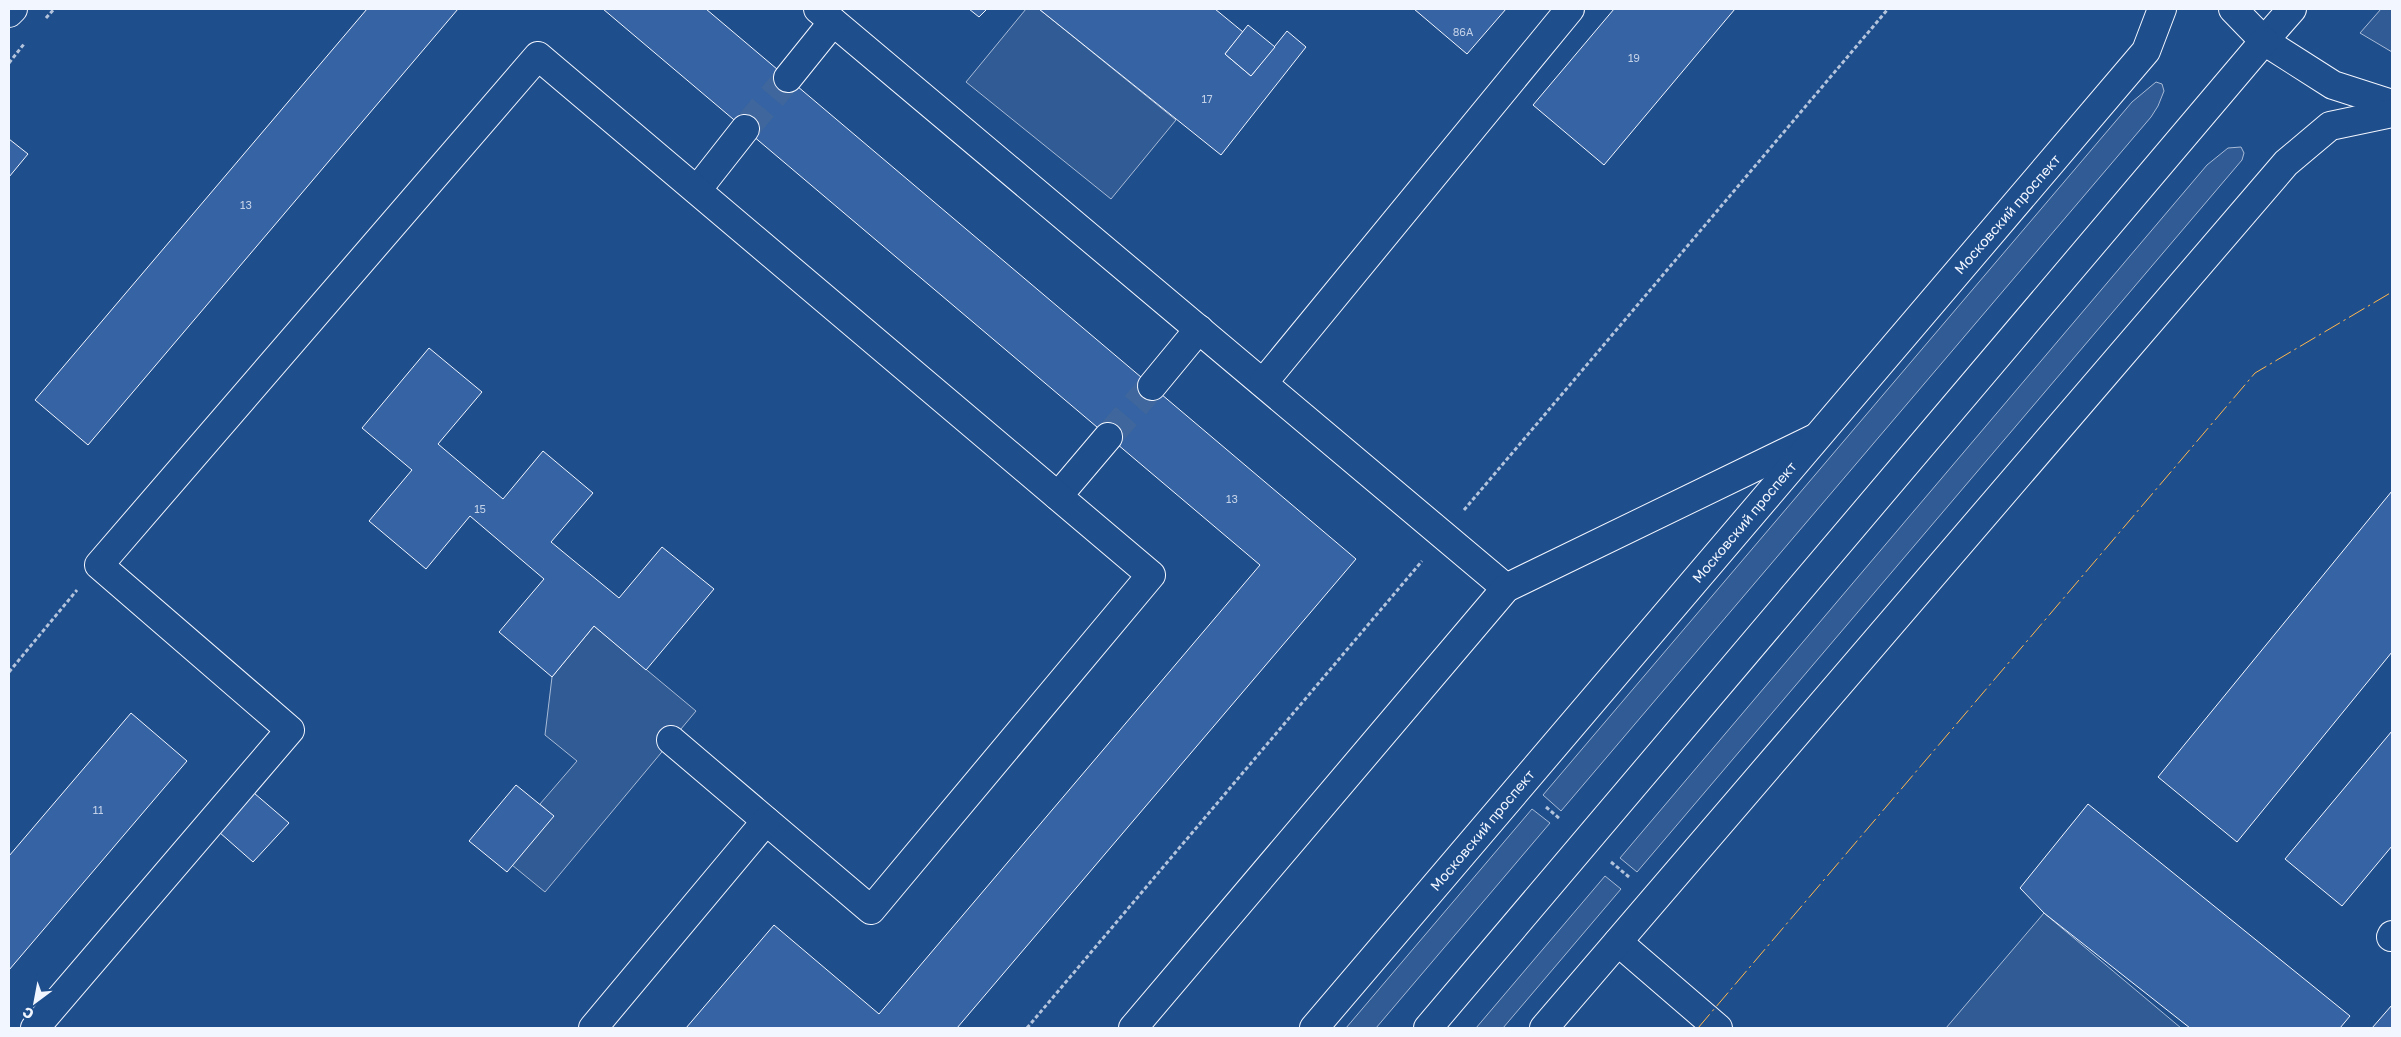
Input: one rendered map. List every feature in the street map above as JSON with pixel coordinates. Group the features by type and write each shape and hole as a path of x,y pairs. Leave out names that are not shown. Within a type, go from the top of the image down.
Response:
{"main road":[{"path":"9,14 13,9"},
{"path":"1263,383 1570,9"},
{"name":"Московский проспект","path":"1314,1028 2146,51 2162,9"},
{"path":"2233,9 2264,41 2332,85 2392,104"},
{"path":"1428,1028 2292,9"},
{"path":"788,78 825,15 1506,588"},
{"path":"35,1028 290,730 99,565 538,56 1150,575 871,910 671,740"},
{"path":"1544,1028 2286,163 2330,126 2392,113"},
{"path":"697,190 745,129"},
{"path":"1152,386 1199,329"},
{"path":"1058,496 1108,437"},
{"path":"1133,1028 1506,588 1815,438"},
{"path":"593,1028 766,821"},
{"path":"1618,942 1718,1028"}],"path":[{"path":"9,672 99,565"}],"shaded area":[{"path":"1026,9 1039,9 1176,120 1111,199 966,82"},
{"path":"2381,9 2392,9 2392,52 2360,33"},
{"path":"2156,82 2162,84 2164,91 2151,117 1561,811 1543,795 2132,102"},
{"path":"2241,147 2244,153 2242,160 1637,872 1620,858 2207,165 2228,148"},
{"path":"594,626 696,711 545,892 512,865 553,816 540,804 577,761 545,735 552,677"},
{"path":"1532,809 1550,823 1376,1028 1346,1028"},
{"path":"1605,876 1621,889 1503,1028 1476,1028"},
{"path":"2044,913 2181,1028 1946,1028"}],"building":[{"path":"367,9 458,9 88,445 35,400"},
{"path":"603,9 706,9 1356,559 957,1028 686,1028 774,925 879,1014 1260,565"},
{"path":"969,9 987,9 979,17"},
{"path":"1039,9 1215,9 1243,32 1225,54 1251,76 1287,31 1306,47 1221,155"},
{"path":"1414,9 1506,9 1467,54"},
{"path":"1614,9 1735,9 1604,165 1533,105"},
{"path":"1248,25 1275,47 1251,76 1225,54"},
{"path":"9,139 28,154 9,177"},
{"path":"429,348 482,392 438,444 503,499 543,451 593,493 551,542 619,598 662,547 714,589 646,670 594,626 552,677 499,632 544,579 470,516 426,569 369,521 412,470 362,428"},
{"path":"2392,491 2392,652 2237,842 2158,777"},
{"path":"131,713 187,761 9,970 9,856"},
{"path":"2392,731 2392,846 2342,906 2285,859"},
{"path":"516,785 554,816 507,872 469,841"},
{"path":"254,793 289,823 253,862 219,832"},
{"path":"2088,804 2350,1016 2340,1028 2190,1028 2044,913 2020,888"},
{"path":"2392,1005 2392,1028 2372,1028"}],"tunnel":[{"path":"745,129 788,78"},
{"path":"1108,437 1152,386"}],"power":[{"path":"1698,1028 2255,373 2392,292"}]}
